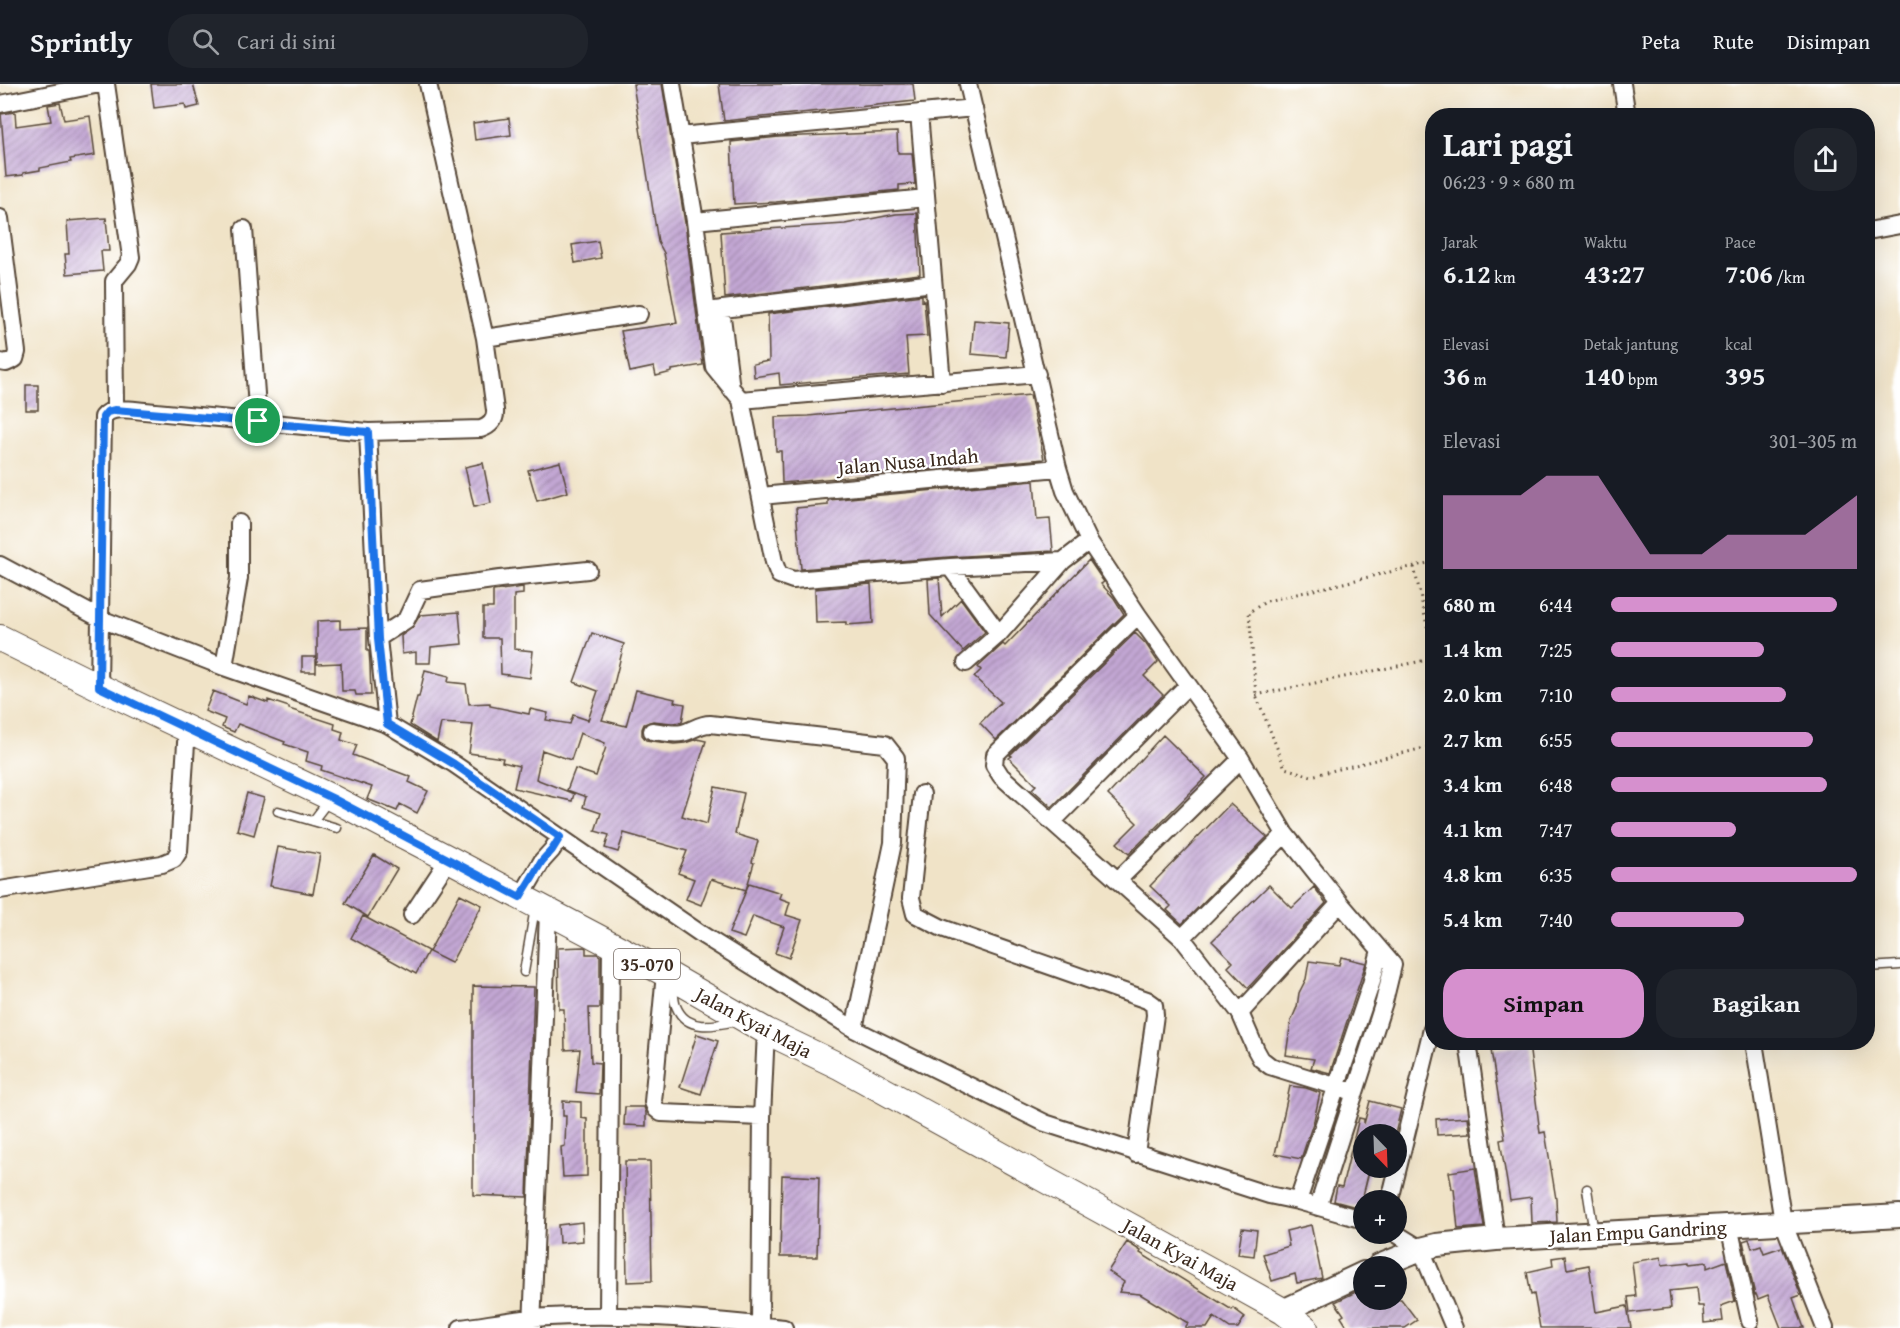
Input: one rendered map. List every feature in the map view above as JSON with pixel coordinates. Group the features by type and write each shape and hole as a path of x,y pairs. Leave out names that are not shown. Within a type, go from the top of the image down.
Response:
{"main road":[{"name":"Jalan Kyai Maja","path":"0,638 332,798 611,944 766,1031 841,1067 1283,1311 1305,1328"},
{"name":"Jalan Empu Gandring","path":"1404,1256 1437,1245 1496,1239 1900,1216"},
{"path":"1283,1311 1353,1278"}],"street":[{"path":"0,104 100,84"},
{"path":"106,84 131,257 114,281 115,410"},
{"path":"99,687 103,417 107,412 115,410 368,432 481,429 490,425 495,414 485,338 428,84"},
{"path":"672,84 695,221 714,310 761,496 774,562 780,575 793,580 950,567 1063,561"},
{"path":"968,84 1058,468 1065,491 1089,541 1138,615 1241,759 1285,834 1393,965 1318,1207"},
{"path":"1622,84 1626,108"},
{"path":"680,136 974,108"},
{"path":"919,113 942,383"},
{"path":"695,221 926,198"},
{"path":"0,218 17,352 15,359 6,363 0,362"},
{"path":"1875,230 1900,225"},
{"path":"244,229 258,421"},
{"path":"714,310 933,283"},
{"path":"485,338 639,314"},
{"path":"736,395 942,383 1037,374"},
{"path":"368,432 378,639 387,724"},
{"name":"Jalan Nusa Indah","path":"761,496 1058,468"},
{"path":"224,667 239,578 239,523"},
{"path":"966,663 999,634 1063,561 1089,541"},
{"path":"0,565 101,625 387,724 454,764 552,849 704,936 854,1029 1046,1124 1269,1195 1353,1217"},
{"path":"950,567 999,634"},
{"path":"378,639 406,620 420,590 588,570"},
{"path":"1138,615 995,755 994,765 1001,776 1182,938 1240,1012 1261,1059 1270,1066 1354,1092"},
{"path":"1052,822 1188,685"},
{"path":"652,731 684,733 704,724 710,724 885,744 896,758 893,843 854,1029"},
{"path":"0,891 162,864 174,859 178,851 187,728"},
{"path":"1118,880 1241,759"},
{"path":"922,794 911,898 915,914 942,928 1147,1000 1154,1005 1155,1015 1136,1154"},
{"path":"1182,938 1285,834"},
{"path":"532,1323 535,904 552,849"},
{"path":"412,915 449,859"},
{"path":"1240,1012 1340,903"},
{"path":"608,1315 611,944"},
{"path":"1298,1201 1371,984 1380,950"},
{"path":"669,976 653,1102 656,1109 662,1113 762,1117"},
{"path":"760,1325 762,1117 766,1031"},
{"path":"1392,1190 1427,1050"},
{"path":"1469,1050 1496,1239"},
{"path":"1755,1050 1783,1222 1825,1328"},
{"path":"1729,1226 1750,1321"},
{"path":"1407,1244 1415,1252 1454,1328"},
{"path":"461,1328 608,1315 676,1323 760,1325 784,1328"}],"lane":[{"path":"313,821 332,798"},
{"path":"278,812 337,828"},
{"path":"524,972 535,904"},
{"path":"1875,967 1900,965"},
{"path":"1587,1189 1594,1233"}],"path":[{"path":"1425,564 1267,601 1249,612 1256,695 1285,768 1311,776 1425,749"},
{"path":"1414,567 1425,616"},
{"path":"1256,695 1425,659"}],"building":[{"path":"151,84 193,84 199,106 186,109 185,104 154,108"},
{"path":"633,84 662,84 685,223 703,365 672,370 672,372 656,376 654,367 630,372 621,331 677,323 664,253 658,242"},
{"path":"719,84 913,84 915,101 724,121"},
{"path":"60,103 64,120 90,116 95,155 70,159 71,162 40,168 40,170 23,173 23,175 6,177 1,114 15,112 16,126 51,121 48,105"},
{"path":"509,118 511,135 475,140 473,123"},
{"path":"897,132 898,153 912,153 915,184 899,185 899,190 734,204 731,142 779,137"},
{"path":"917,213 920,274 725,298 721,232 845,224 896,214"},
{"path":"106,218 109,251 101,251 103,271 67,274 65,254 69,254 67,221"},
{"path":"598,241 601,258 575,263 572,245"},
{"path":"922,295 927,336 906,337 909,374 780,385 779,373 754,377 753,364 769,361 768,314"},
{"path":"974,320 1009,323 1006,357 971,354"},
{"path":"26,385 38,385 38,410 26,410"},
{"path":"1030,395 1044,459 782,483 781,451 776,451 775,417 808,416"},
{"path":"560,462 568,492 537,501 528,470"},
{"path":"483,463 491,503 474,507 465,467"},
{"path":"1034,481 1037,520 1050,519 1053,551 801,569 796,508 828,505 828,500"},
{"path":"1089,560 1104,582 1101,584 1124,614 996,740 980,723 1001,702 974,677 981,670 978,667 1003,644 1005,646"},
{"path":"939,578 942,617 961,599 985,632 963,651 930,615 928,579"},
{"path":"871,584 873,623 846,625 846,622 816,623 815,589"},
{"path":"523,587 523,594 514,595 514,649 533,651 530,678 501,674 500,638 483,638 483,608 493,608 493,591"},
{"path":"459,612 462,644 431,647 430,663 416,663 416,652 402,654 401,636 412,628 420,615"},
{"path":"340,620 340,629 367,628 371,695 356,695 355,691 342,691 341,663 317,664 317,621"},
{"path":"592,633 624,644 610,700 602,720 626,726 636,690 675,699 674,702 685,704 682,722 653,721 644,724 642,735 646,740 674,744 697,739 706,741 682,816 707,824 715,787 744,793 735,834 758,841 746,890 711,879 701,905 686,899 694,879 678,873 687,851 624,833 618,852 605,848 609,835 595,831 601,813 583,807 586,797 567,790 575,769 596,776 606,747 605,743 580,733 571,760 542,750 536,779 574,794 572,801 514,788 519,766 502,762 503,758 469,753 473,725 441,723 437,742 410,725 425,670 449,676 448,682 466,684 469,704 490,703 490,706 529,714 530,709 548,713 546,720 570,724 573,715 588,720 598,691 574,682"},
{"path":"1135,633 1158,662 1144,676 1163,695 1052,807 1032,789 1036,785 1009,758 1012,756 1010,755"},
{"path":"302,657 316,657 316,672 302,672"},
{"path":"213,691 246,704 249,696 268,703 268,700 335,724 334,729 343,732 341,740 357,745 353,755 411,777 409,782 428,791 417,813 400,804 397,811 367,799 372,787 321,770 322,766 306,761 308,752 238,724 234,732 222,727 225,719 205,711"},
{"path":"1163,735 1206,777 1129,854 1117,843 1137,823 1108,795"},
{"path":"247,793 264,798 254,835 237,830"},
{"path":"1230,804 1267,837 1182,924 1167,910 1171,906 1150,886"},
{"path":"278,847 320,854 313,894 270,886"},
{"path":"374,855 397,869 368,917 345,903"},
{"path":"749,883 781,893 779,898 790,902 786,915 802,920 789,958 775,953 784,927 753,916 744,938 729,933"},
{"path":"1269,885 1292,908 1314,887 1326,903 1248,988 1228,967 1233,962 1212,941"},
{"path":"460,894 482,905 451,963 429,952"},
{"path":"363,916 428,951 416,974 351,938"},
{"path":"584,947 586,954 600,956 600,1008 589,1008 591,1062 600,1063 599,1094 576,1092 580,1049 565,1050 564,1009 559,1009 558,948"},
{"path":"1341,957 1366,963 1330,1073 1311,1068 1314,1059 1286,1055 1291,1021 1297,1007 1299,993 1306,979 1309,961 1339,965"},
{"path":"473,986 534,987 527,1197 473,1195"},
{"path":"697,1034 718,1041 701,1094 680,1087"},
{"path":"1491,1050 1530,1050 1540,1133 1545,1132 1556,1199 1557,1222 1532,1223 1531,1197 1510,1200 1500,1140 1505,1139"},
{"path":"1290,1086 1320,1093 1301,1159 1275,1154"},
{"path":"563,1101 581,1102 581,1118 587,1119 587,1176 563,1177 561,1147 565,1146 566,1116 563,1116"},
{"path":"1370,1101 1401,1109 1397,1124 1364,1124"},
{"path":"625,1107 644,1107 646,1126 624,1125"},
{"path":"1468,1117 1470,1133 1437,1135 1436,1119"},
{"path":"1359,1118 1364,1119 1364,1124 1358,1124"},
{"path":"1353,1142 1353,1178 1367,1178 1364,1190 1353,1190 1353,1206 1334,1201 1337,1186 1342,1187"},
{"path":"625,1161 650,1161 652,1281 627,1282"},
{"path":"1475,1168 1484,1227 1458,1229 1454,1189 1452,1189 1449,1172"},
{"path":"782,1175 819,1177 817,1257 780,1257"},
{"path":"582,1222 583,1241 559,1243 558,1225"},
{"path":"1311,1225 1322,1278 1297,1283 1295,1274 1272,1281 1263,1254 1289,1246 1286,1231"},
{"path":"1242,1228 1257,1230 1254,1256 1238,1254"},
{"path":"1749,1239 1752,1248 1761,1245 1764,1253 1782,1247 1801,1295 1793,1298 1804,1328 1781,1328 1768,1295 1758,1299 1755,1295 1743,1241"},
{"path":"1127,1242 1141,1251 1140,1253 1245,1317 1238,1328 1230,1328 1214,1317 1207,1328 1185,1328 1188,1323 1140,1294 1119,1292 1124,1282 1108,1271"},
{"path":"1565,1256 1567,1269 1589,1265 1596,1312 1627,1306 1631,1328 1540,1328 1534,1294 1531,1295 1527,1272 1553,1266 1552,1258"},
{"path":"1661,1257 1662,1265 1707,1262 1707,1268 1726,1261 1735,1301 1721,1306 1723,1321 1704,1323 1703,1306 1698,1306 1696,1288 1669,1291 1671,1308 1630,1313 1628,1297 1636,1296 1632,1262"},
{"path":"1353,1293 1353,1310 1407,1310 1407,1307 1417,1320 1405,1328 1348,1328 1341,1317 1344,1315 1335,1302"}],"route":[{"path":"115,410 258,421 368,432 378,639 387,724 454,764 560,837 520,897 332,798 99,687 103,417 107,412 115,410"}]}
